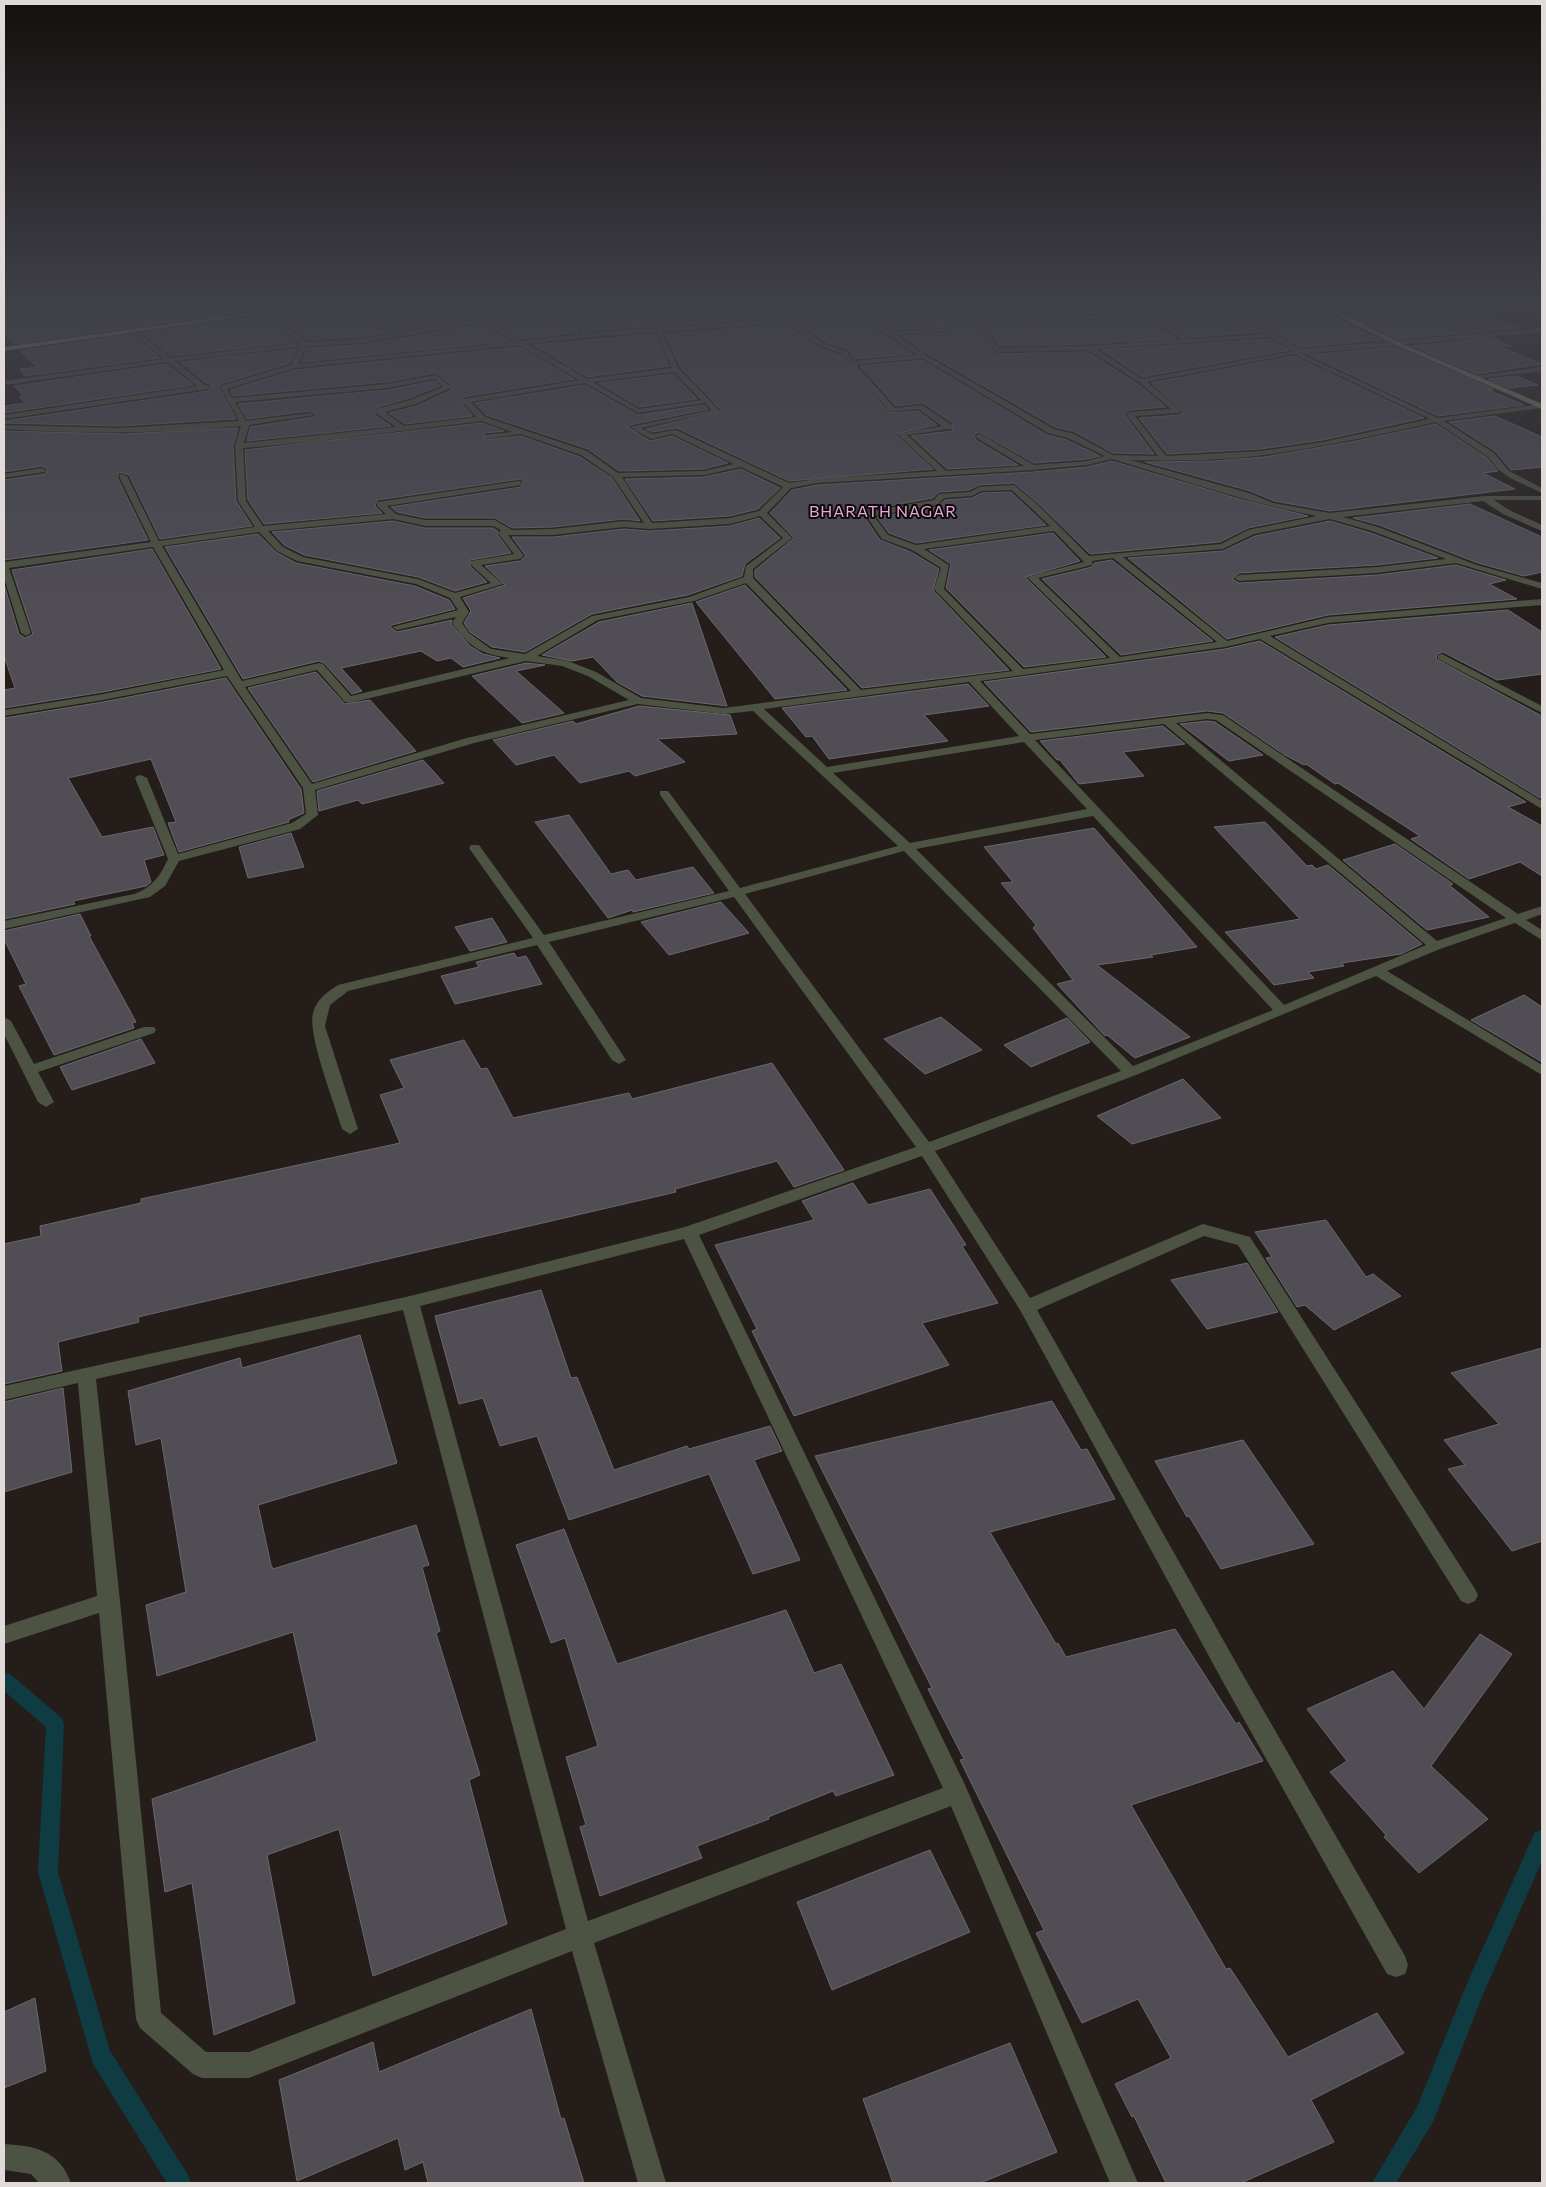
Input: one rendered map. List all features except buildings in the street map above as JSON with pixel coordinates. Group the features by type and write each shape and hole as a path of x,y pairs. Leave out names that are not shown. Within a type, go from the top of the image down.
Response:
{"street":[{"path":"4,417 77,406"},
{"path":"234,406 245,425 239,446 242,501 261,529 280,549 300,559 418,582 454,596 498,584 474,563 520,556 502,533"},
{"path":"398,406 379,411 403,429"},
{"path":"470,406 482,419"},
{"path":"629,406 638,411 672,406"},
{"path":"711,406 716,411 634,427 651,436 673,432 788,486 817,482 1033,468 1087,463 1112,458 1164,458 1261,453 1323,444 1437,420 1542,407"},
{"path":"889,406 893,410 919,407 949,427 901,434 945,474"},
{"path":"1008,406 1051,431 1071,436 1112,458 1246,496 1271,505 1330,516 1375,529 1458,561 1542,586"},
{"path":"1164,458 1130,414 1178,411 1172,406"},
{"path":"1408,406 1437,420 1491,455 1494,463 1511,476 1542,491"},
{"path":"4,427 45,431 172,430 245,425 310,416"},
{"path":"239,446 482,419 581,451 616,475 650,526"},
{"path":"488,437 522,432"},
{"path":"980,436 1033,468"},
{"path":"616,475 704,473 740,465"},
{"path":"4,476 42,470"},
{"path":"4,925 153,892 160,886 174,860 296,826 312,815 309,788 230,672 156,544 123,476"},
{"path":"394,516 380,504 518,483"},
{"path":"502,533 553,532 624,524 650,526 730,521 762,514 788,486"},
{"path":"1021,673 940,588 946,567 915,548 885,537 869,514 937,502 942,496 972,494 979,489 1014,488 1089,563 1032,577 1118,660"},
{"path":"1485,498 1506,512 1542,528"},
{"path":"1087,559 1223,546 1251,532 1330,516 1485,498 1542,498"},
{"path":"762,514 788,538 749,568 748,579 859,694"},
{"path":"26,633 4,565 261,529 394,516 425,523 495,523 508,532 502,533"},
{"path":"915,548 1056,528"},
{"path":"1115,555 1225,644"},
{"path":"1240,578 1377,570 1458,561"},
{"path":"239,685 319,666 349,700 528,657 595,618 691,599 748,579"},
{"path":"454,596 464,612"},
{"path":"309,788 471,740 638,701 724,711 973,680 1225,644 1328,620 1542,602"},
{"path":"464,612 457,623 466,635 488,652 564,662 592,674 638,701"},
{"path":"397,627 464,612"},
{"path":"1262,635 1542,806"},
{"path":"1442,657 1542,710"},
{"path":"4,713 103,697 230,672"},
{"path":"973,680 1093,812 1282,1011"},
{"path":"755,707 907,847 1130,1072"},
{"path":"825,771 1026,738 1207,716 1219,717 1228,721 1542,936"},
{"path":"1168,722 1435,946"},
{"path":"141,778 174,860"},
{"path":"664,793 739,892 926,1149 1027,1307 1231,1675 1396,1965"},
{"path":"350,1129 318,1026 319,1010 325,1000 343,988 739,892 907,847 1093,812"},
{"path":"476,848 541,940 619,1060"},
{"path":"4,1393 86,1373 410,1302 688,1232 926,1149 1130,1072 1282,1011 1435,946 1542,910"},
{"path":"1377,971 1542,1071"},
{"path":"4,1021 46,1102"},
{"path":"30,1070 149,1030"},
{"path":"1027,1307 1203,1230 1244,1241 1468,1595"},
{"path":"688,1232 957,1794 1124,2183"},
{"path":"410,1302 580,1936 652,2183"},
{"path":"86,1373 110,1601 149,2018 172,2041 202,2065 249,2065 580,1936 957,1794"},
{"path":"4,1635 110,1601"},
{"path":"4,2157 38,2161 57,2183"}],"waterway":[{"path":"4,1680 55,1724 48,1872 101,2056 180,2183"},
{"path":"1383,2183 1425,2114 1475,1988 1542,1839"}],"district":[{"name":"BHARATH NAGAR","path":"883,510"}]}
